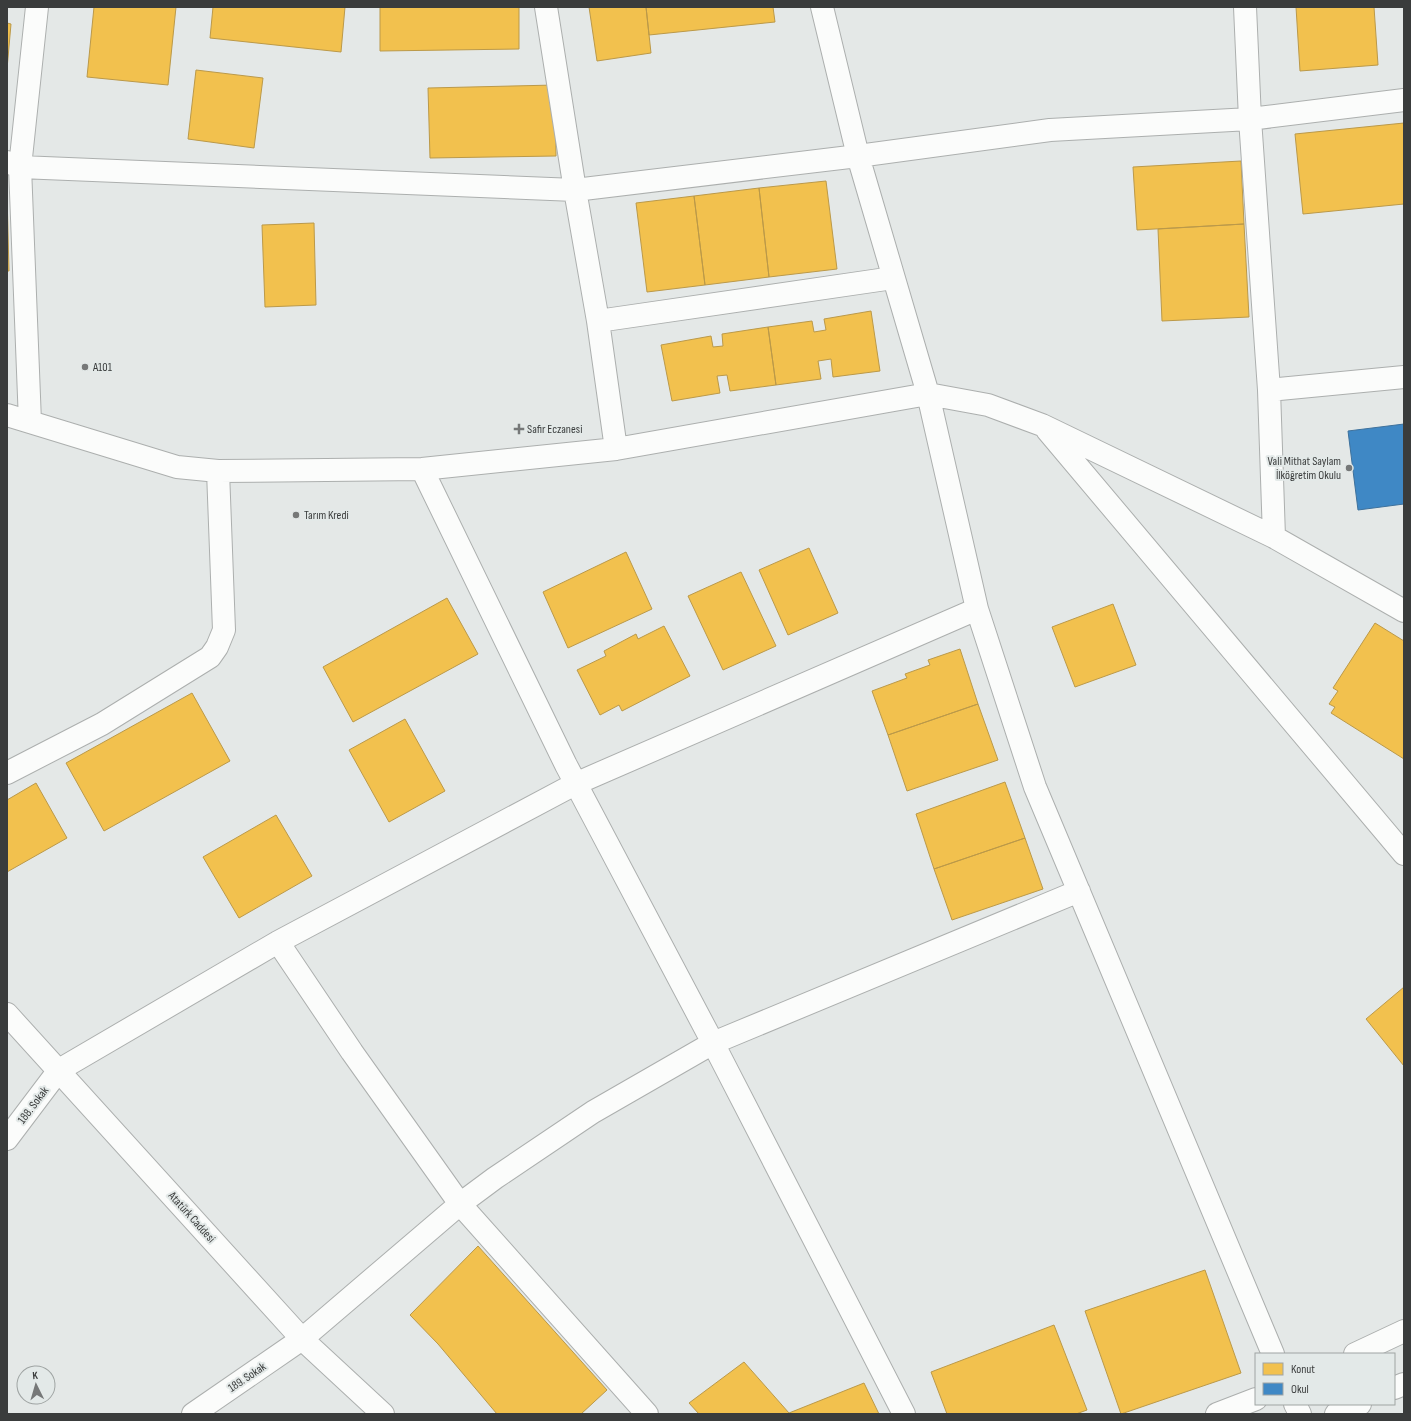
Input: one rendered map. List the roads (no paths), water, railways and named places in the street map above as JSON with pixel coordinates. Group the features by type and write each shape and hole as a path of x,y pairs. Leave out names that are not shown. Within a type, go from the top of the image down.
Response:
{"street":[{"path":"30,422 13,164 36,7"},
{"path":"546,7 575,190 598,321 616,449"},
{"path":"822,7 858,156 928,394 977,609 1035,787 1273,1353"},
{"path":"1245,7 1250,119 1270,390 1274,537"},
{"path":"13,164 575,190 858,156 1050,130 1250,119 1404,100"},
{"path":"598,321 893,278"},
{"path":"1270,390 1404,377"},
{"path":"7,415 177,467 218,470 422,469 616,449 928,394 988,405 1042,425 1274,537 1404,611"},
{"path":"1042,425 1404,854"},
{"path":"422,469 576,784 713,1043 904,1414"},
{"path":"7,773 102,724 210,658 217,647 224,630 218,470"},
{"path":"60,1070 278,942 576,784 977,609"},
{"name":"189. Sokak","path":"192,1414 302,1339 460,1204 495,1178 593,1112 713,1043 1079,891"},
{"path":"278,942 352,1052 460,1204 647,1414"},
{"name":"Atatürk Caddesi","path":"7,1014 60,1070 302,1339 382,1414"},
{"name":"188. Sokak","path":"7,1139 60,1070"},
{"path":"1357,1353 1404,1331"},
{"path":"1217,1414 1255,1398"},
{"path":"1296,1405 1300,1414"},
{"path":"1336,1414 1358,1405"}],"place":[{"name":"A101","path":"85,367"},
{"name":"Safir Eczanesi","path":"519,429"},
{"name":"Vali Mithat Saylam İlköğretim Okulu","path":"1349,468"},
{"name":"Tarım Kredi","path":"296,515"}]}
